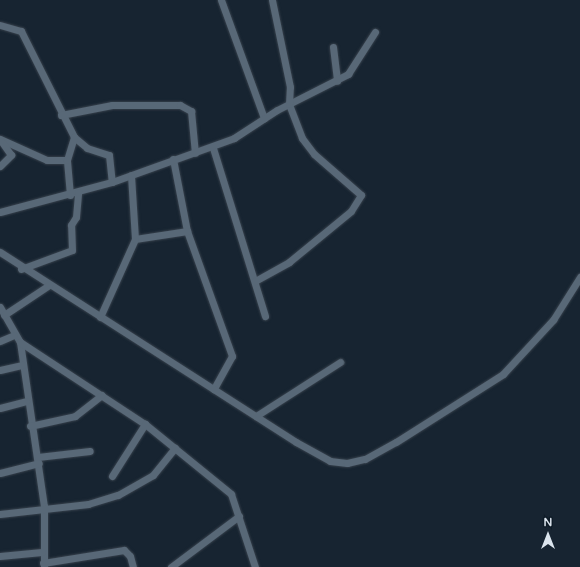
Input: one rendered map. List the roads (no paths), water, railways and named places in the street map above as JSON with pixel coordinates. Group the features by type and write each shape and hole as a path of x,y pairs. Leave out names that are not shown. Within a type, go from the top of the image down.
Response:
{"street":[{"path":"221,0 264,118"},
{"path":"255,282 289,262 351,211 360,197 360,192 314,154 302,138 289,104 290,87 272,0"},
{"path":"0,24 21,31 61,115 74,137 87,148 109,155 112,182"},
{"path":"0,212 70,195 112,182 173,159 213,148 289,104 337,81 353,70 375,32"},
{"path":"334,47 337,81"},
{"path":"61,115 112,105 185,106 191,111 195,153"},
{"path":"70,195 67,160 74,137"},
{"path":"0,139 47,160 67,160"},
{"path":"0,139 11,155 0,166"},
{"path":"213,148 265,316"},
{"path":"173,159 187,231 232,356 214,389"},
{"path":"100,317 135,239 131,175"},
{"path":"21,268 72,250 71,225 76,217 78,192"},
{"path":"135,239 187,231"},
{"path":"0,252 21,268 330,461 365,459 503,374 553,320 580,277"},
{"path":"4,315 49,285"},
{"path":"0,307 14,335 20,342 145,424 231,494 255,567"},
{"path":"0,341 14,335"},
{"path":"20,342 26,401 38,460 44,506 42,552 44,565 124,550 128,552 133,567"},
{"path":"256,416 340,362"},
{"path":"0,370 22,365"},
{"path":"30,426 75,416 102,395"},
{"path":"0,408 26,401"},
{"path":"112,476 145,424"},
{"path":"0,514 44,506 88,504 118,495 153,475 175,448"},
{"path":"0,473 38,460 90,451"},
{"path":"171,567 239,516"},
{"path":"0,556 42,552"}]}
